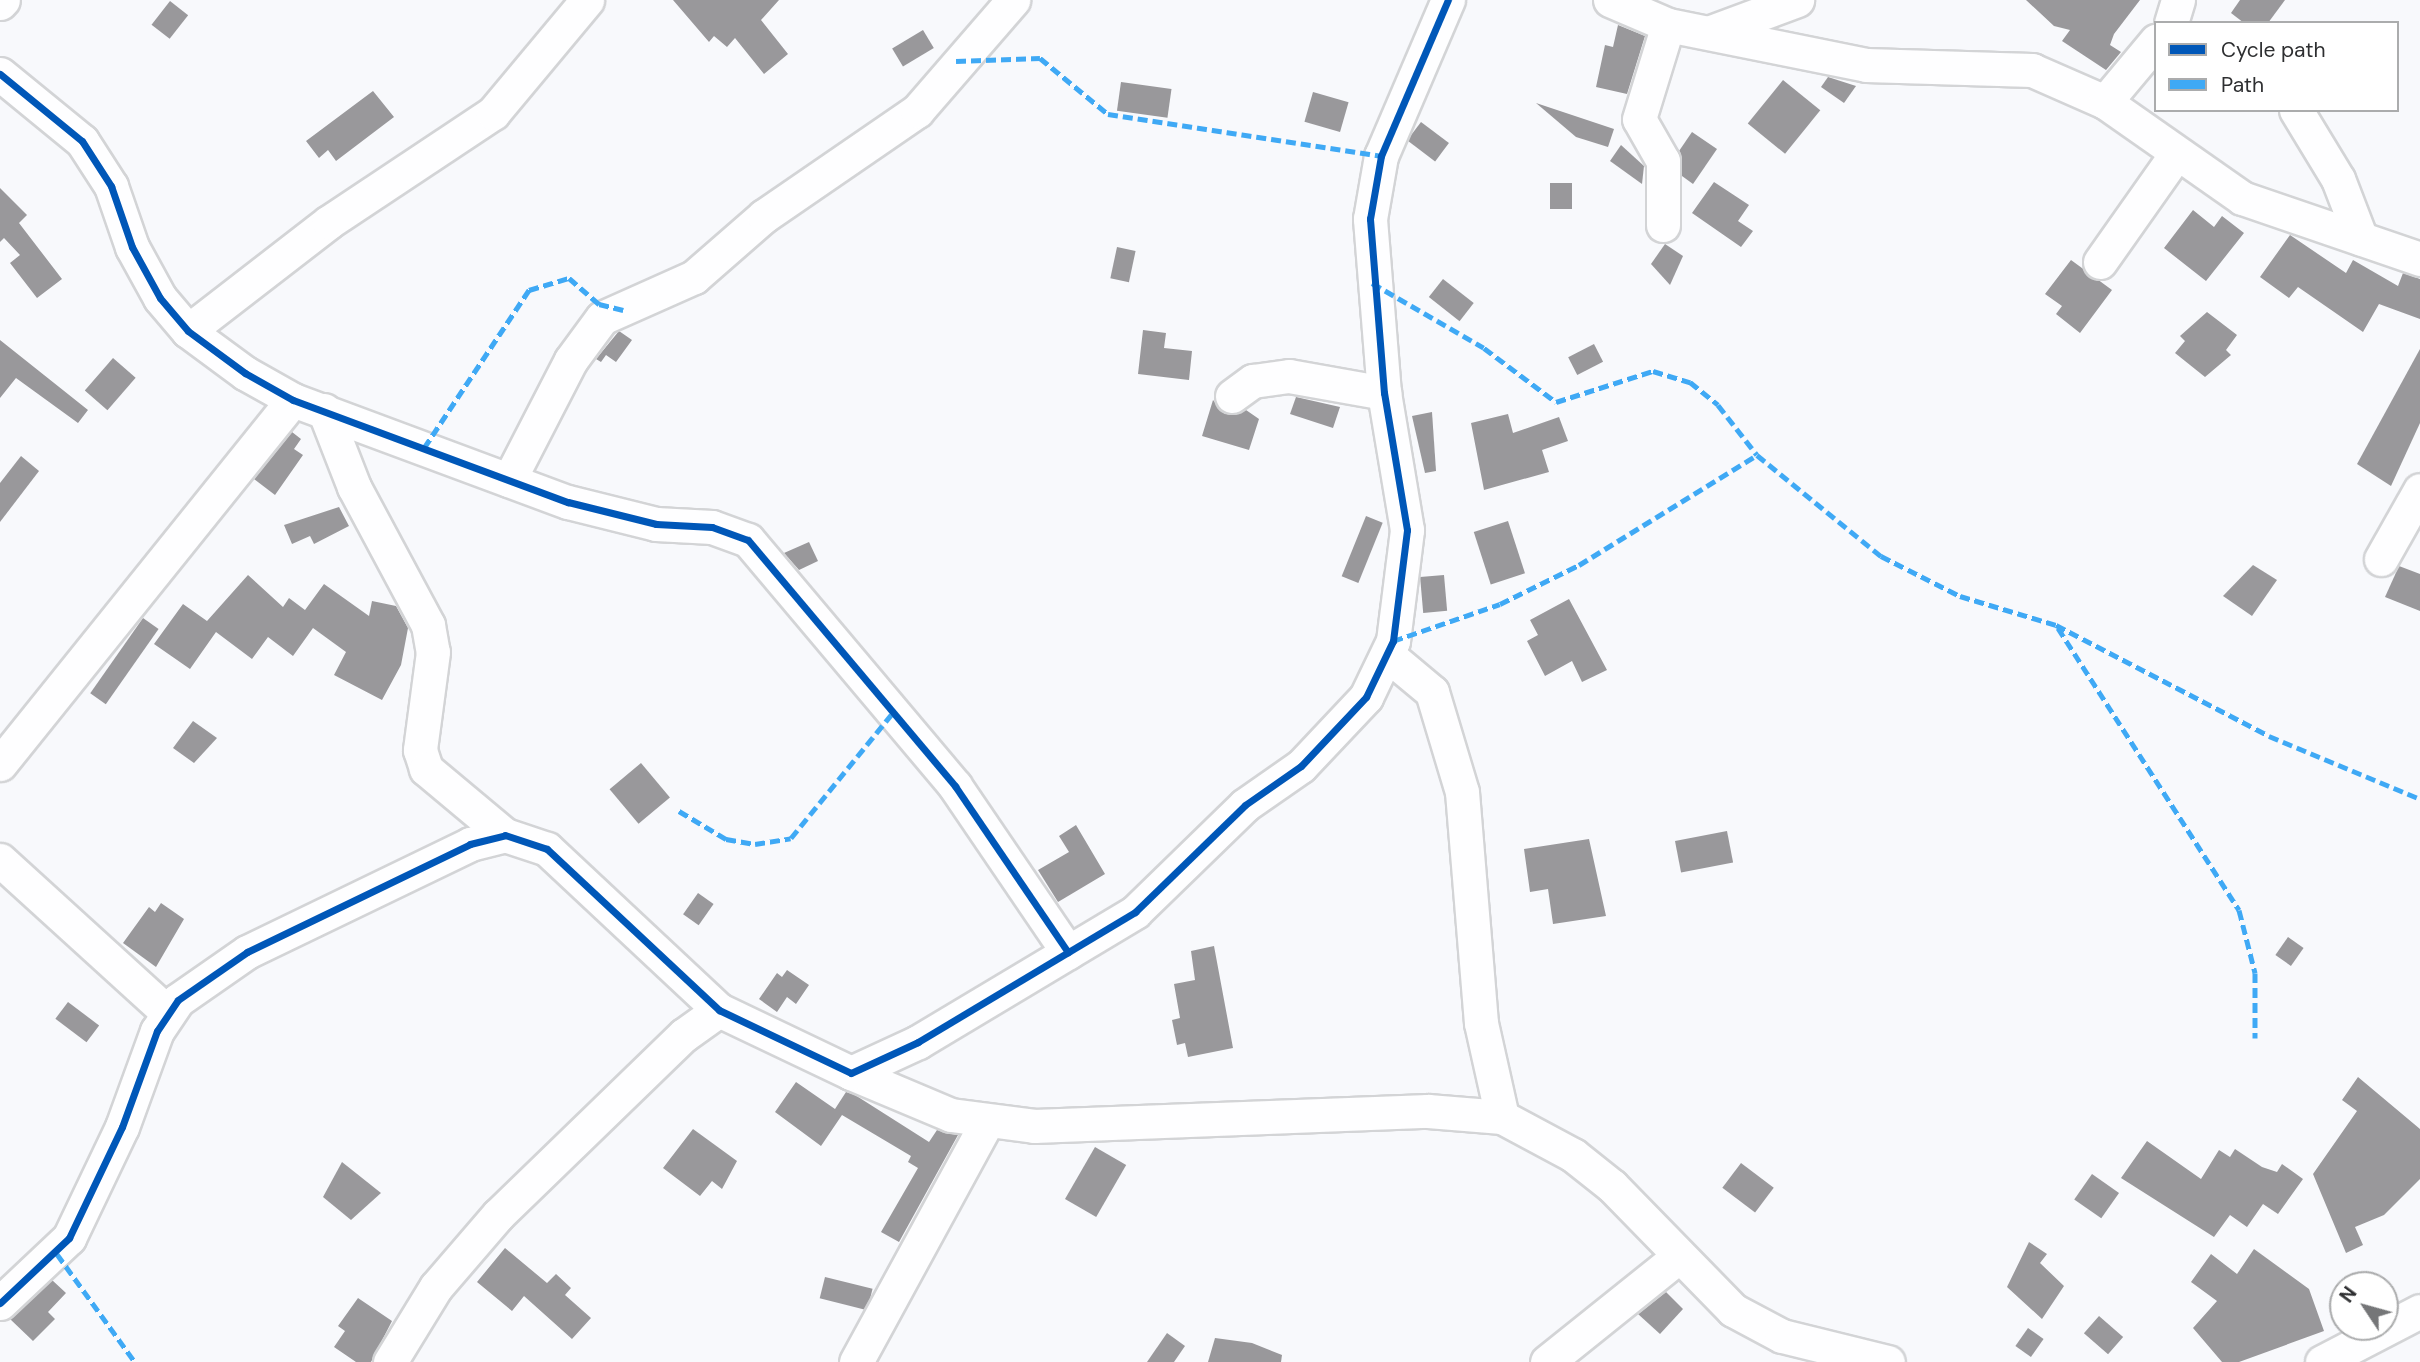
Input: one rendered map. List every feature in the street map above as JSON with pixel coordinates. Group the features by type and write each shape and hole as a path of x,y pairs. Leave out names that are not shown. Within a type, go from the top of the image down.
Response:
{"street":[{"path":"188,331 329,222 493,113 587,0"},
{"path":"509,480 571,360 602,318 694,277 764,216 917,111 941,91 956,61 1013,0"},
{"path":"851,1073 918,1042 1135,912 1245,805 1301,766 1343,727 1389,656 1407,530 1384,393 1370,219 1381,156 1448,0"},
{"path":"1610,0 1668,25 1866,65 2032,70 2105,102 2242,198 2420,259"},
{"path":"1711,32 1797,0"},
{"path":"1663,225 1663,161 1639,119 1668,25"},
{"path":"2105,102 2154,43"},
{"path":"0,74 82,142 111,186 132,247 160,298 188,331 293,400 604,512 712,527 748,540 955,786 1068,953"},
{"path":"2297,112 2338,180 2361,239"},
{"path":"2100,262 2177,153"},
{"path":"1233,396 1252,381 1289,376 1384,393"},
{"path":"0,764 293,400"},
{"path":"324,410 354,487 428,625 433,652 420,750 426,769 505,835 547,849 719,1010 851,1073 951,1115 987,1122 1428,1111 1502,1117 1602,1179 1676,1258 1755,1324 1888,1362"},
{"path":"2381,559 2420,490"},
{"path":"1389,656 1432,692 1462,792 1481,1023 1502,1117"},
{"path":"0,1303 69,1238 122,1127 166,1011 247,952 435,859 505,835"},
{"path":"0,860 166,1011"},
{"path":"390,1362 436,1287 498,1215 684,1035 719,1010"},
{"path":"856,1362 987,1122"},
{"path":"1547,1362 1676,1258"},
{"path":"2322,1362 2420,1311"}],"building":[{"path":"673,0 779,0 761,20 788,54 764,74 735,38 727,47 714,36 709,42"},
{"path":"2026,0 2140,0 2114,34 2110,45 2121,52 2106,70 2062,41 2070,30 2054,26"},
{"path":"2240,0 2285,0 2269,21 2241,21 2231,13"},
{"path":"170,1 188,15 170,39 152,25"},
{"path":"1618,25 1645,36 1627,94 1596,87 1605,45 1613,47"},
{"path":"923,30 934,48 903,67 892,49"},
{"path":"1828,77 1856,86 1844,103 1821,87"},
{"path":"1783,80 1820,110 1785,154 1748,124"},
{"path":"1121,82 1172,89 1167,118 1117,111"},
{"path":"373,91 394,117 336,161 328,150 319,158 306,141"},
{"path":"1313,92 1349,102 1340,132 1304,122"},
{"path":"1536,103 1614,129 1608,147 1576,137"},
{"path":"1421,122 1449,143 1435,161 1407,140"},
{"path":"1692,132 1717,149 1693,184 1682,176 1679,151"},
{"path":"1621,145 1644,166 1642,184 1610,161"},
{"path":"1714,182 1749,205 1738,221 1753,231 1741,247 1692,213"},
{"path":"1550,183 1572,183 1572,209 1550,209"},
{"path":"0,188 27,215 19,223 62,279 37,298 10,263 20,255 4,238 0,242"},
{"path":"2193,210 2214,227 2222,216 2244,233 2206,281 2164,248"},
{"path":"2290,235 2346,273 2353,260 2398,286 2403,273 2420,279 2420,319 2379,304 2363,332 2298,287 2289,298 2260,277"},
{"path":"1665,244 1683,256 1670,285 1651,264"},
{"path":"1117,247 1136,251 1129,282 1110,278"},
{"path":"2071,260 2112,290 2080,333 2056,314 2062,306 2045,294"},
{"path":"1443,279 1474,303 1460,321 1429,297"},
{"path":"2207,312 2237,335 2226,350 2231,355 2205,377 2175,353 2185,341 2180,336"},
{"path":"1143,330 1166,333 1164,348 1192,351 1189,380 1138,374"},
{"path":"619,331 632,340 616,362 606,355 601,362 596,359"},
{"path":"0,340 88,410 78,423 16,378 0,398"},
{"path":"1594,344 1603,362 1577,375 1568,357"},
{"path":"2420,349 2420,423 2391,486 2357,464"},
{"path":"113,358 136,378 107,410 85,390"},
{"path":"1296,397 1340,407 1333,428 1290,414"},
{"path":"1213,400 1225,414 1246,410 1259,419 1249,450 1202,436"},
{"path":"1432,412 1436,471 1425,473 1412,416"},
{"path":"1508,414 1513,433 1559,417 1568,441 1542,450 1549,472 1484,490 1471,423"},
{"path":"292,432 301,439 294,449 303,455 275,495 254,479"},
{"path":"21,456 39,471 0,522 0,483"},
{"path":"339,507 349,526 314,544 310,536 292,544 284,525"},
{"path":"1366,516 1383,523 1358,583 1342,576"},
{"path":"1508,521 1525,573 1491,584 1474,532"},
{"path":"809,542 818,561 799,570 784,553"},
{"path":"2253,565 2277,580 2252,616 2223,596"},
{"path":"2399,566 2420,574 2420,611 2385,597"},
{"path":"248,575 283,607 289,598 305,610 324,584 369,616 372,601 396,606 408,628 401,665 382,700 334,675 346,652 313,628 293,656 268,637 252,659 216,632 190,669 154,644 183,604 207,621"},
{"path":"1444,575 1447,611 1423,613 1420,577"},
{"path":"1569,599 1607,670 1582,682 1572,661 1545,676 1527,641 1538,635 1530,620"},
{"path":"143,618 159,629 106,704 90,693"},
{"path":"193,721 217,738 194,763 173,748"},
{"path":"641,763 670,797 639,824 610,789"},
{"path":"1076,825 1105,874 1058,902 1038,870 1069,852 1059,836"},
{"path":"1727,831 1733,862 1681,873 1675,841"},
{"path":"1589,839 1606,916 1553,924 1548,889 1530,892 1524,849"},
{"path":"698,893 714,904 699,925 683,914"},
{"path":"161,903 184,919 156,967 123,943 149,907 155,912"},
{"path":"2288,937 2304,948 2291,966 2275,955"},
{"path":"1214,946 1233,1048 1188,1057 1185,1043 1177,1045 1172,1020 1180,1018 1174,984 1195,980 1191,951"},
{"path":"787,970 809,985 796,1004 787,997 777,1012 759,999 777,973 782,977"},
{"path":"68,1002 99,1025 87,1042 55,1019"},
{"path":"2358,1077 2420,1129 2420,1179 2384,1215 2355,1227 2363,1245 2346,1253 2313,1174 2357,1111 2342,1100"},
{"path":"796,1082 835,1109 846,1092 855,1095 929,1142 937,1130 958,1135 899,1242 881,1232 918,1168 908,1162 911,1156 842,1115 821,1146 775,1112"},
{"path":"693,1129 737,1161 722,1189 712,1181 700,1196 663,1168"},
{"path":"2147,1141 2201,1179 2219,1150 2230,1157 2235,1149 2262,1167 2277,1172 2282,1164 2303,1179 2278,1214 2263,1204 2247,1227 2230,1215 2214,1237 2121,1178"},
{"path":"1095,1147 1126,1165 1096,1217 1065,1199"},
{"path":"342,1162 381,1193 351,1220 323,1197"},
{"path":"1741,1163 1774,1188 1755,1212 1722,1188"},
{"path":"2092,1174 2119,1193 2101,1218 2074,1199"},
{"path":"2029,1242 2047,1254 2040,1263 2064,1286 2042,1319 2007,1287"},
{"path":"505,1248 547,1283 556,1274 571,1288 565,1295 591,1318 572,1339 524,1296 512,1311 477,1282"},
{"path":"2254,1249 2309,1289 2324,1331 2239,1362 2222,1362 2193,1328 2217,1301 2191,1282 2211,1254 2237,1274"},
{"path":"825,1277 873,1289 867,1310 820,1298"},
{"path":"52,1280 66,1293 48,1312 55,1319 33,1341 10,1319"},
{"path":"1666,1292 1683,1309 1660,1334 1638,1314"},
{"path":"358,1298 392,1321 371,1362 356,1362 334,1347 345,1331 338,1326"},
{"path":"2099,1316 2123,1337 2108,1354 2084,1333"},
{"path":"2028,1328 2044,1339 2031,1357 2015,1346"},
{"path":"1167,1333 1185,1346 1174,1362 1147,1362"},
{"path":"1215,1338 1252,1343 1282,1355 1281,1362 1208,1362"}],"marked path":[{"path":"956,61 1040,58 1108,114 1381,156"},
{"path":"424,448 529,290 569,278 599,304 623,310"},
{"path":"1372,283 1484,348 1556,402 1653,371 1690,382 1718,405 1757,455 1881,556 1960,596 2056,625 2269,736 2420,799"},
{"path":"1393,641 1500,604 1579,565 1757,455"},
{"path":"2058,628 2239,910 2255,973 2255,1038"},
{"path":"679,811 726,839 755,844 791,838 891,715"},
{"path":"57,1254 135,1362"}],"cycle path":[{"path":"0,1303 69,1238 122,1127 157,1031 178,1000 247,952 470,844 505,835 547,849 719,1010 851,1073 918,1042 1135,912 1245,805 1301,766 1366,697 1393,641 1407,530 1384,393 1370,219 1381,156 1448,0"},
{"path":"0,74 82,141 111,186 132,247 160,298 188,331 245,373 293,400 568,502 656,524 712,527 748,540 955,786 1068,952"}]}
